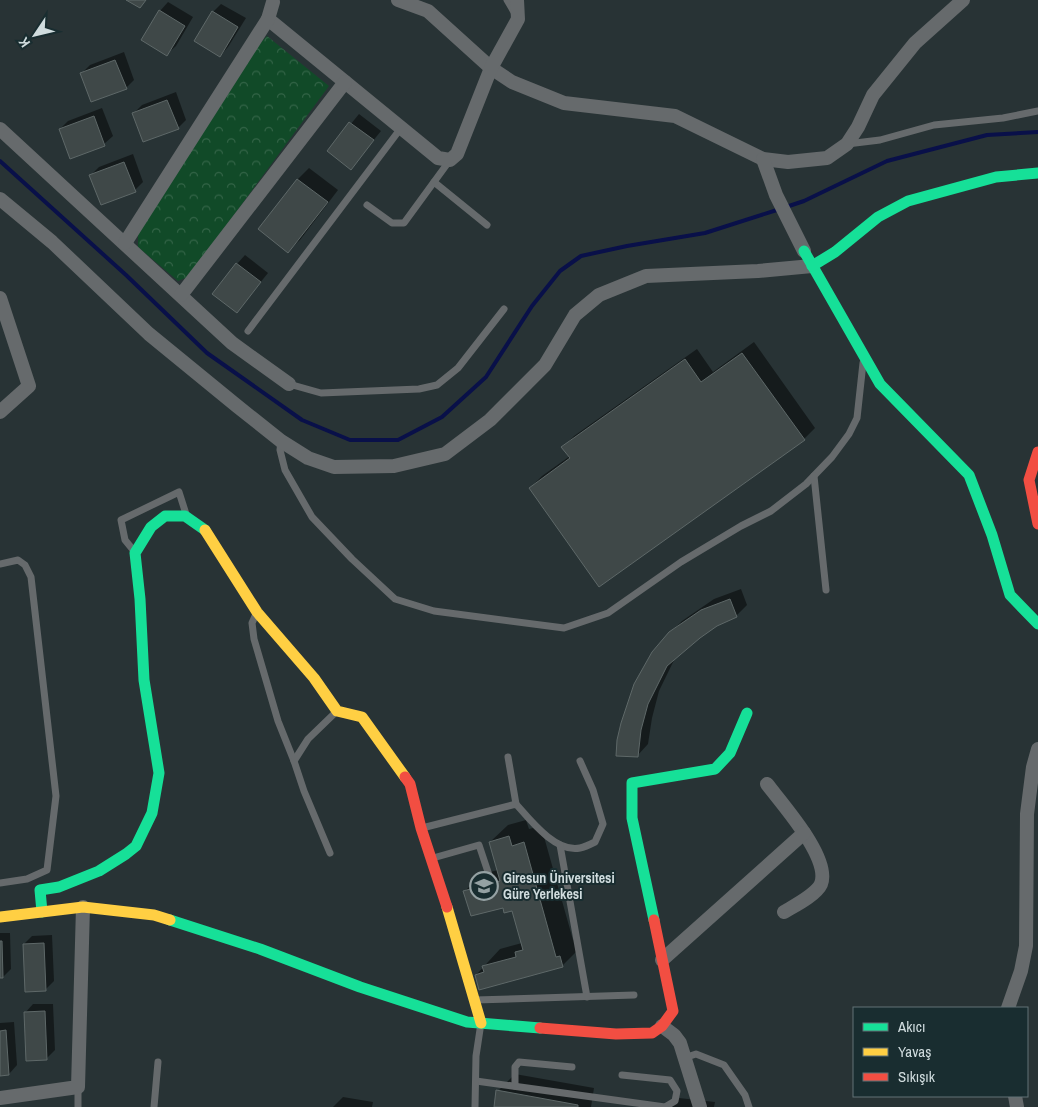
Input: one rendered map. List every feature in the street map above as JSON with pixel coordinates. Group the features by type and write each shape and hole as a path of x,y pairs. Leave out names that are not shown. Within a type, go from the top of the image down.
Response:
{"street":[{"path":"398,0 428,11 491,68 512,82 564,103 675,116 763,159 788,162 827,158 847,144 858,127 873,95 915,43 963,0"},
{"path":"268,19 438,158 450,160 457,154 491,68 518,18 517,0"},
{"path":"125,243 268,19 274,1"},
{"path":"181,295 345,82"},
{"path":"0,129 232,342 289,384"},
{"path":"763,159 776,195 804,251 880,384 969,476 992,535 1010,595 1038,624"},
{"path":"0,199 52,242 149,334 281,441 308,458 334,466 394,466 444,454 490,420 545,365 575,315 599,295 646,276 758,271 812,266 835,252 878,217 908,201 996,177 1038,173"},
{"path":"0,298 29,386 0,412"},
{"path":"1038,452 1029,480 1038,524"},
{"path":"42,912 40,890 59,887 99,871 126,854 136,846 152,812 159,772 144,680 140,599 135,553 151,527 165,516 187,517 203,528 257,612 314,678 337,711 362,717 410,784 421,828 432,858 481,1023"},
{"path":"0,917 83,907 154,915 260,949 360,987 467,1022 616,1034 652,1033 662,1026 672,1011 632,818 632,784 715,769 730,753 746,713"},
{"path":"1008,1007 1021,971 1026,946 1027,814 1033,767 1038,749"},
{"path":"767,784 814,848 822,868 821,884 810,896 784,912"},
{"path":"662,960 804,833"},
{"path":"0,1098 78,1087 83,907"},
{"path":"662,1026 674,1035 680,1044 700,1107"}],"lane":[{"path":"507,0 518,18"},
{"path":"847,144 880,140 934,125 1003,118 1038,112"},
{"path":"248,331 401,128"},
{"path":"367,205 392,223 404,223 450,160"},
{"path":"434,182 487,225"},
{"path":"289,384 321,393 418,389 437,385 458,368 504,309"},
{"path":"281,441 280,450 285,470 312,517 352,559 395,599 434,611 564,628 608,613 681,562 741,526 771,511 814,476 832,457 849,434 857,418 864,355"},
{"path":"814,476 826,590"},
{"path":"135,553 125,540 121,520 178,492 187,517"},
{"path":"0,564 18,560 26,565 31,576 56,796 47,870 27,879 0,883"},
{"path":"257,612 252,623 254,639 278,721 330,853"},
{"path":"294,761 308,739 337,711"},
{"path":"508,758 516,804 538,829 560,846 579,849 595,842 603,824 594,790 580,761"},
{"path":"421,828 516,804"},
{"path":"432,858 479,844 489,875"},
{"path":"560,846 587,997"},
{"path":"475,1000 634,995"},
{"path":"475,1107 476,1056 481,1023"},
{"path":"684,1058 696,1054 724,1065 745,1095 749,1107"},
{"path":"154,1107 158,1062"},
{"path":"515,1086 515,1067 519,1062 572,1067"},
{"path":"476,1081 665,1107 675,1101 677,1091 670,1080 622,1075"},
{"path":"78,1087 78,1107"}],"green space":[{"path":"267,36 329,86 188,277 178,281 138,247 138,234 257,46"}],"building":[{"path":"126,0 146,0 140,8"},
{"path":"159,10 185,26 167,56 141,40"},
{"path":"212,11 238,27 220,57 194,41"},
{"path":"115,60 127,89 91,102 80,73"},
{"path":"167,100 179,129 143,142 132,113"},
{"path":"94,116 105,146 70,159 59,129"},
{"path":"349,122 374,140 351,170 327,151"},
{"path":"124,162 136,192 101,205 89,175"},
{"path":"297,179 328,202 288,253 258,229"},
{"path":"236,263 261,282 237,313 212,294"},
{"path":"742,353 805,440 599,587 529,488 570,458 561,447 685,359 701,382"},
{"path":"730,599 737,617 717,626 667,666 648,704 641,730 638,757 616,756 621,723 634,684 652,652 669,632 701,610"},
{"path":"509,836 512,846 524,842 556,957 560,956 563,967 479,990 475,975 484,972 482,966 516,957 515,952 523,950 512,911 504,913 503,908 471,916 463,891 500,881 489,842"},
{"path":"0,941 2,941 3,978 0,978"},
{"path":"44,943 46,991 25,992 23,944"},
{"path":"45,1011 47,1060 26,1061 24,1012"},
{"path":"6,1030 9,1075 0,1076 0,1031"},
{"path":"496,1090 578,1105 578,1107 494,1107"}],"waterway":[{"path":"786,207 804,201 887,161 987,135 1038,132"},
{"path":"0,161 126,275 207,353 302,420 350,440 398,440 442,417 486,377 532,306 560,271 581,256 705,233 780,209"}],"traffic: fast":[{"path":"812,266 835,252 878,217 908,201 996,177 1038,173"},
{"path":"804,251 880,384 969,475 992,535 1010,595 1038,624"},
{"path":"42,912 40,890 59,887 99,871 126,854 136,846 152,813 159,773 144,680 140,599 135,553 151,527 165,516 185,516 205,530"},
{"path":"654,920 632,818 632,783 715,769 730,753 747,713"},
{"path":"170,920 260,949 360,987 467,1022 540,1028"}],"traffic: slow":[{"path":"205,530 257,612 314,678 337,711 362,717 405,777"},
{"path":"0,917 83,907 154,915 170,920"},
{"path":"447,907 481,1023"}],"traffic: jam":[{"path":"1038,452 1029,480 1038,524"},
{"path":"405,777 410,784 421,828 447,907"},
{"path":"540,1028 616,1034 652,1033 662,1026 673,1011 654,920"}],"place":[{"name":"Giresun Üniversitesi Güre Yerlekesi","path":"484,886"}]}
